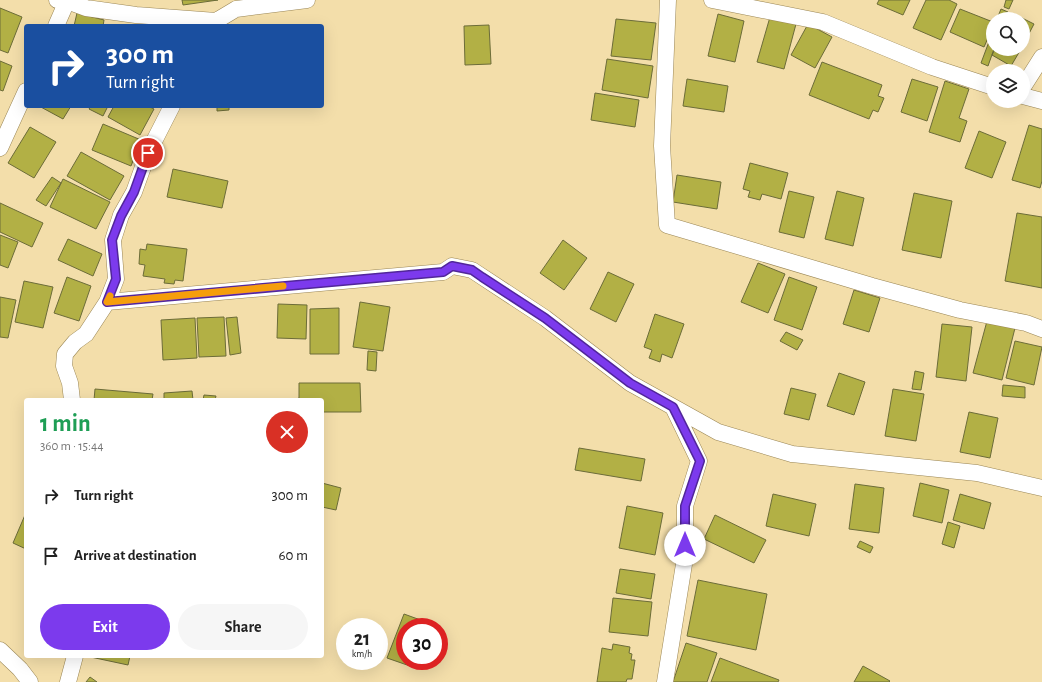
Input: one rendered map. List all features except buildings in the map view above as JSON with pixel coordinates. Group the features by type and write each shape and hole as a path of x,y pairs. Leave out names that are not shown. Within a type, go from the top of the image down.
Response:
{"street":[{"path":"56,24 62,1 86,8 214,24 236,9 307,0"},
{"path":"668,0 662,146 667,225 886,290 960,310 1026,323 1042,329"},
{"path":"712,0 823,22 932,67 986,85"},
{"path":"1030,76 1042,57"},
{"path":"0,148 24,95"},
{"path":"1030,98 1042,102"},
{"path":"72,398 70,382 64,366 65,354 75,342 86,334 107,302 116,279 112,240 121,216 134,192 148,153 171,108"},
{"path":"107,302 443,272 452,266 472,270 545,318 630,383 718,432 792,454 977,473 1042,488"},
{"path":"665,682 685,558 685,506 700,461 673,407"},
{"path":"0,650 20,669 30,682"},
{"path":"68,682 74,658"}],"slow traffic":[{"path":"110,296 107,302 283,286"}],"route":[{"path":"148,153 134,192 121,216 112,240 116,279 107,302 443,272 452,266 472,270 545,318 630,383 673,407 700,461 685,506 685,545"}]}
